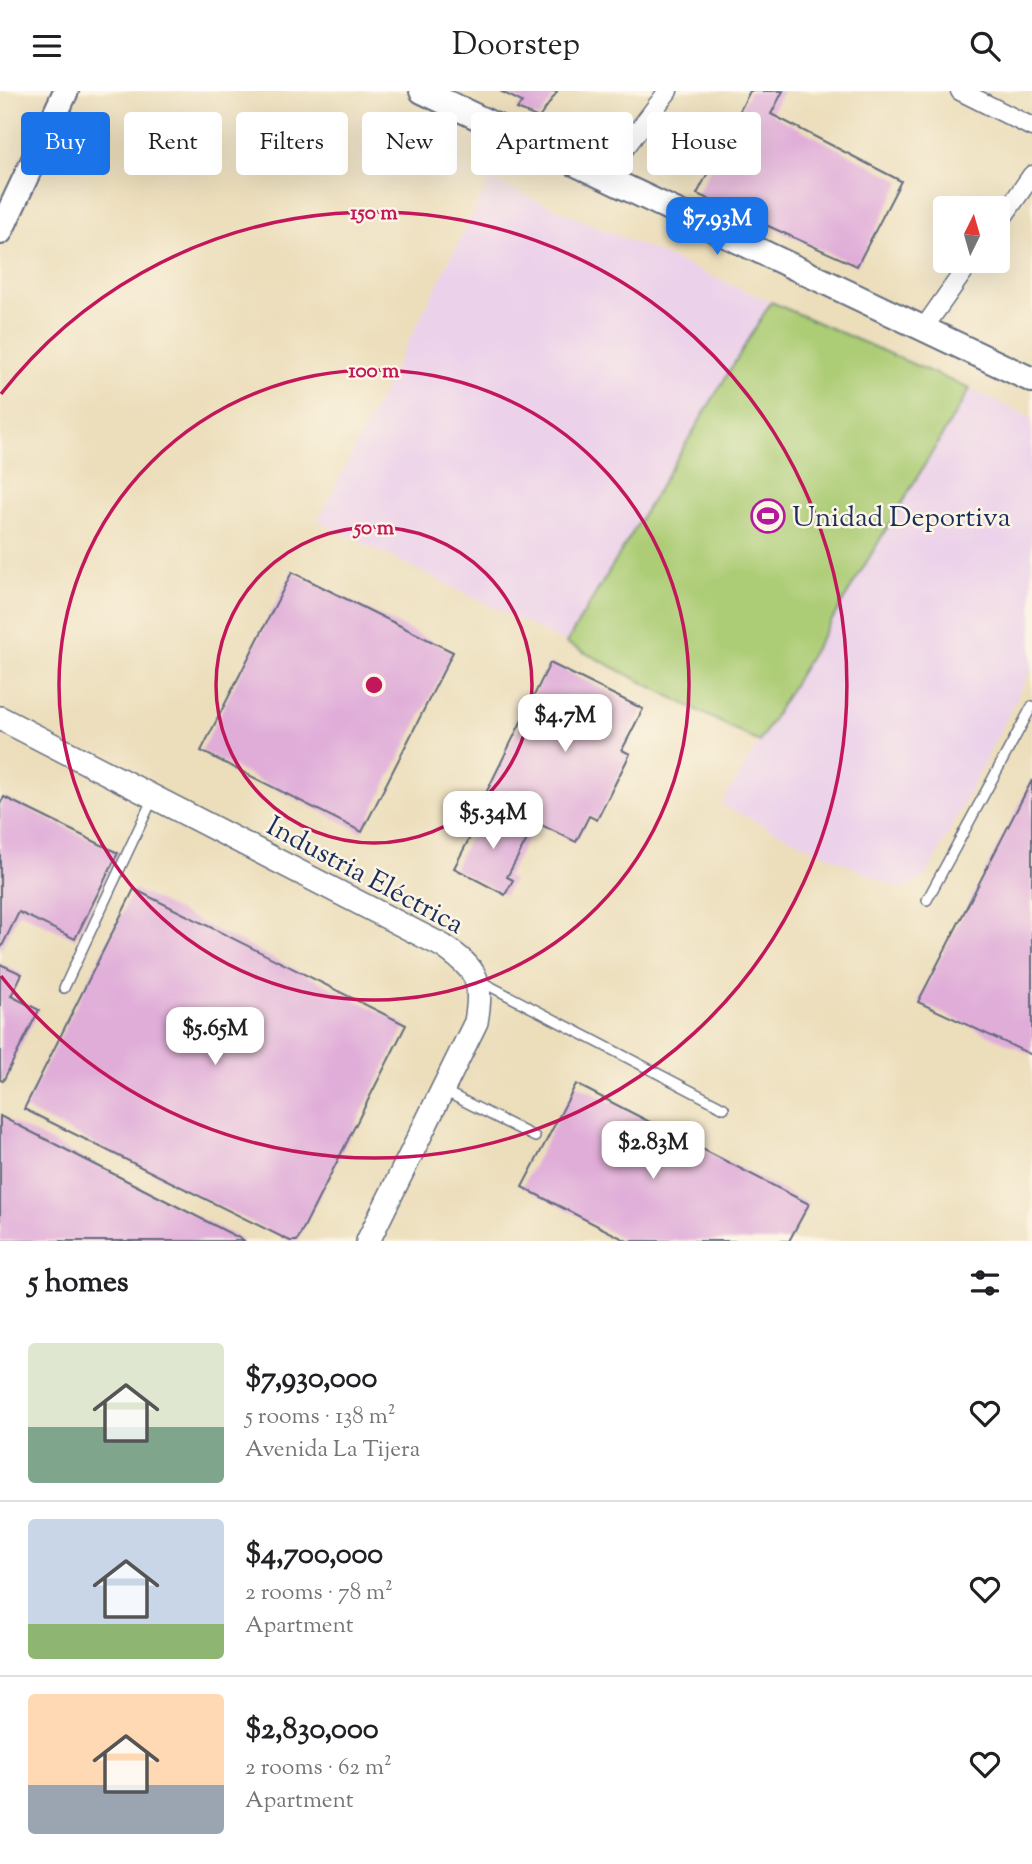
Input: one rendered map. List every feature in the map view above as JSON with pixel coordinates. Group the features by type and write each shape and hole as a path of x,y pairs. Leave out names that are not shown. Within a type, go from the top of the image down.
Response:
{"main road":[{"path":"0,232 66,91"},
{"path":"422,91 1032,380"}],"street":[{"path":"603,177 668,91"},
{"path":"960,91 1032,127"},
{"path":"1010,206 1032,175"},
{"path":"923,329 963,273"},
{"name":"Industria Eléctrica","path":"0,718 443,946 462,959 478,981"},
{"path":"368,1241 476,1022 480,999 478,981"}],"lane":[{"path":"927,900 1032,706"},
{"path":"64,988 154,796"},
{"path":"478,981 724,1108"},
{"path":"443,1090 535,1137"}],"shaded area":[{"path":"490,180 771,302 566,643 318,521"},
{"path":"970,389 1032,418 1032,668 926,877 901,890 721,805"}],"green space":[{"name":"Unidad Deportiva","path":"771,302 970,389 759,742 566,643"}],"building":[{"path":"500,91 557,92 543,112 524,112 517,109 522,102"},
{"path":"750,91 783,91 771,114 901,181 857,266 697,194 707,175 761,175 761,112 739,112"},
{"path":"292,572 453,652 362,832 201,751"},
{"path":"550,663 643,709 622,750 630,754 597,820 589,816 576,842 484,797"},
{"path":"1032,780 1032,1055 918,1002"},
{"path":"4,797 118,853 75,939 19,912 0,950 0,804"},
{"path":"485,808 531,832 507,877 513,880 505,895 454,868"},
{"path":"134,889 406,1025 297,1241 290,1241 24,1109"},
{"path":"0,964 22,974 11,996 39,1010 3,1081 0,1080"},
{"path":"576,1084 809,1204 789,1241 627,1241 522,1187"},
{"path":"0,1116 245,1241 0,1241"}],"place":[{"name":"Unidad Deportiva","path":"768,516"}]}
